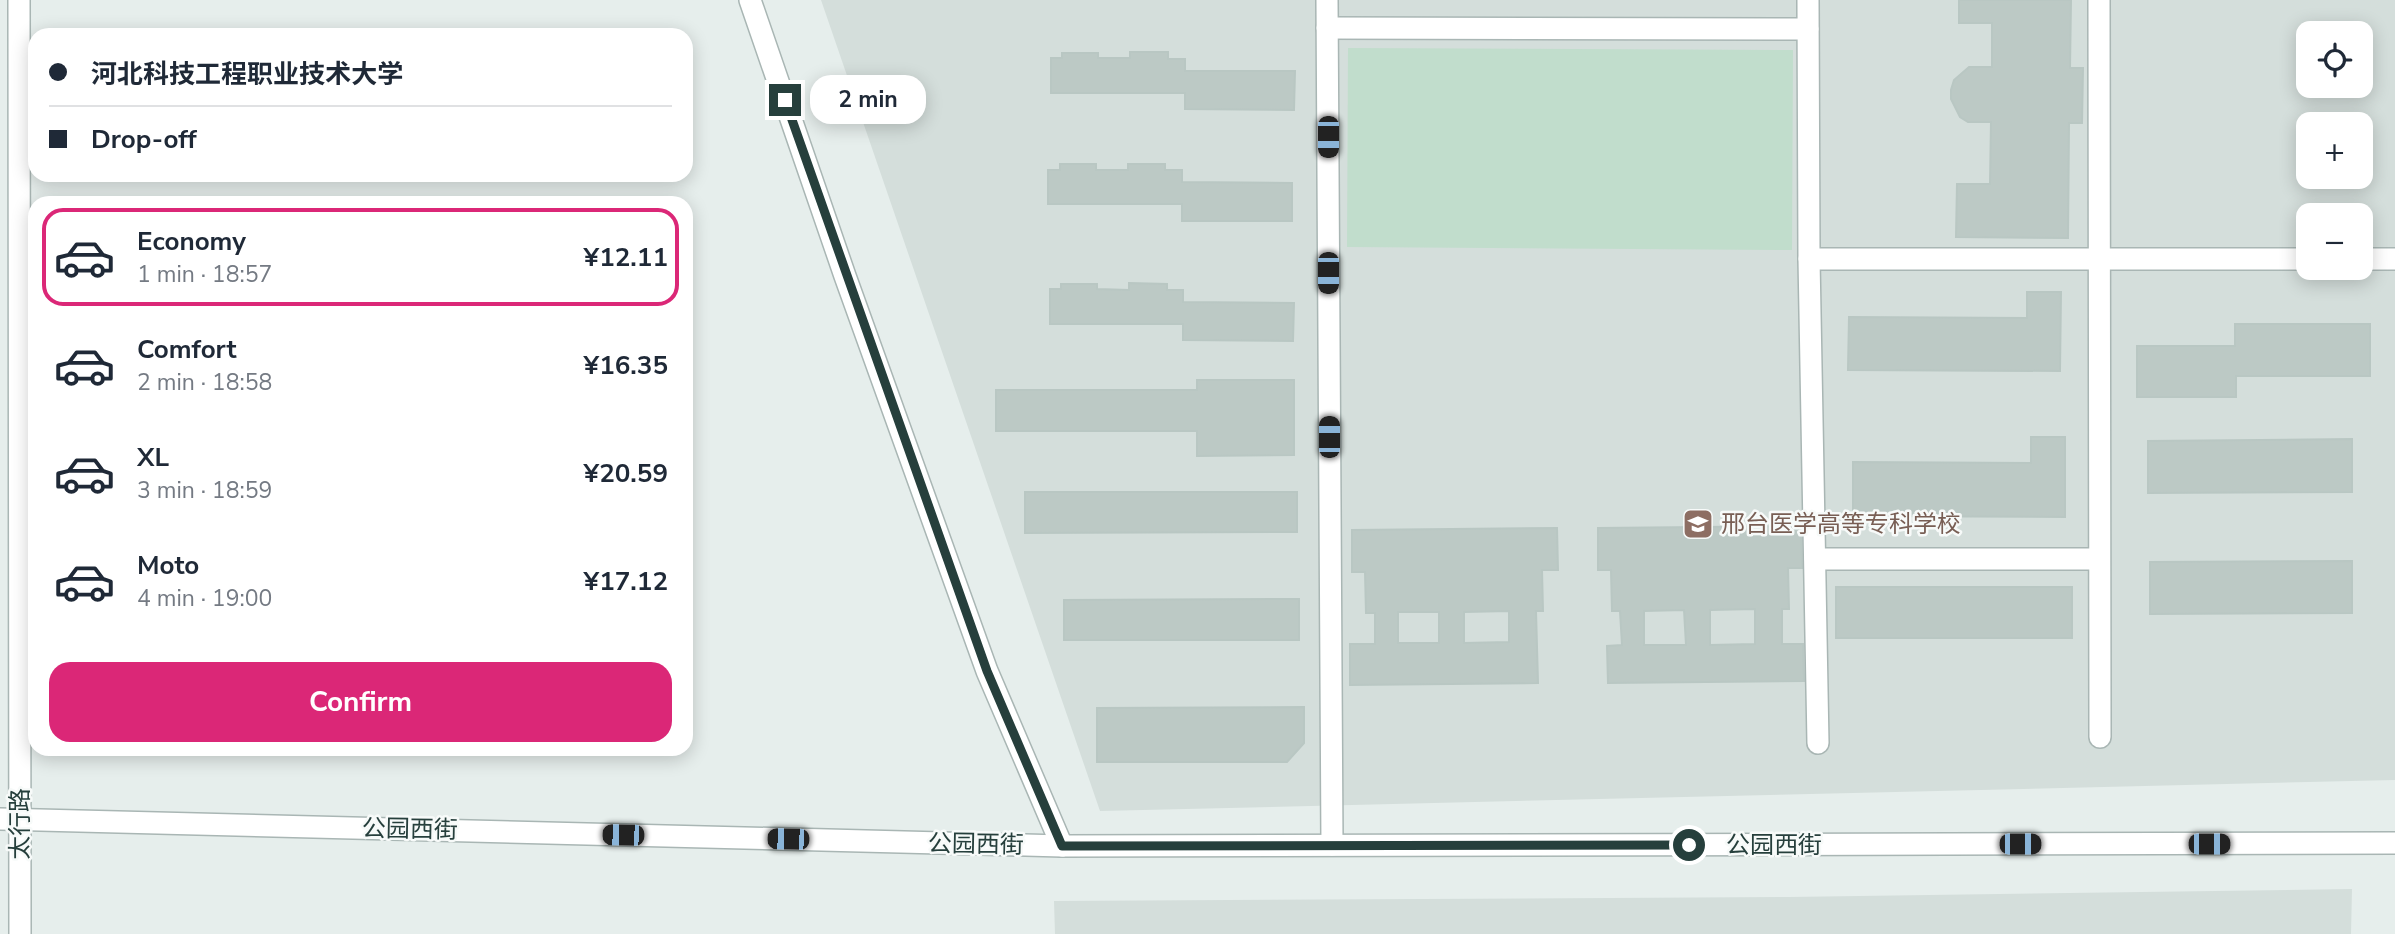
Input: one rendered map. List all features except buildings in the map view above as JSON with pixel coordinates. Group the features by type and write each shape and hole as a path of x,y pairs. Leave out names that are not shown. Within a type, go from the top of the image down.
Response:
{"street":[{"name":"太行路","path":"19,0 10,819 20,934"},
{"path":"750,0 845,276 983,658 1062,846"},
{"path":"1327,0 1332,845"},
{"path":"1808,0 1809,259 1818,743"},
{"path":"2099,0 2100,737"},
{"path":"1327,28 1808,29"},
{"path":"2373,259 2395,258"},
{"path":"1809,259 2296,259"},
{"path":"1815,559 2099,559"},
{"name":"公园西街","path":"10,819 1062,846 2395,844"}],"shaded area":[{"name":"邢台医学高等专科学校","path":"821,0 2395,0 2395,780 1100,811"},
{"path":"2352,889 2351,934 1055,934 1054,901 1789,897"}],"green space":[{"path":"1348,48 1793,50 1792,250 1347,247"}],"place":[{"name":"邢台医学高等专科学校","path":"1698,524"}],"route":[{"path":"785,100 853,300 987,671 1062,846 1689,845"}]}
